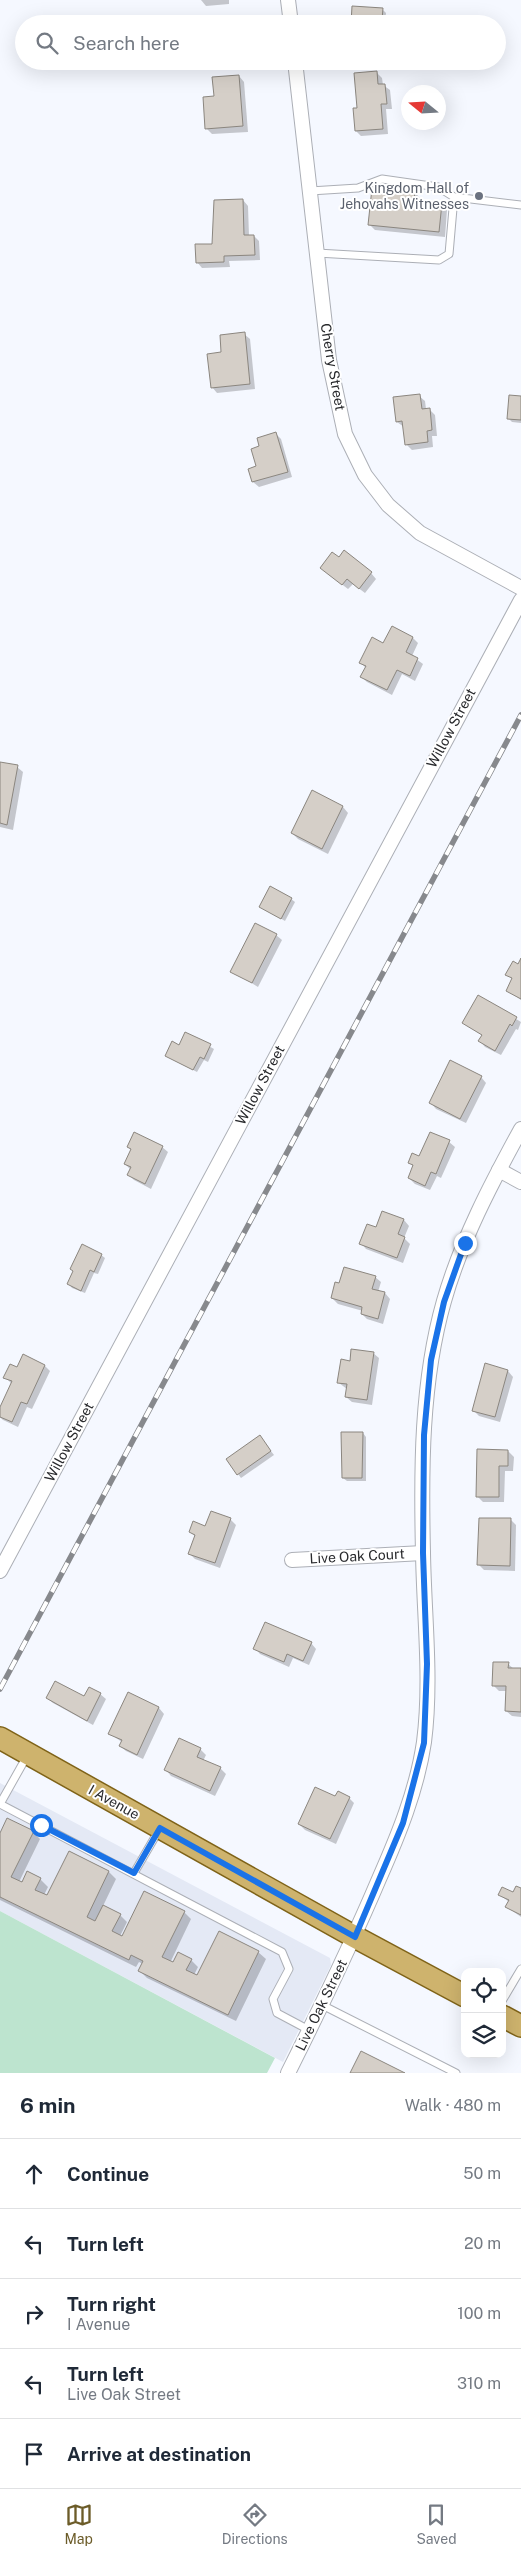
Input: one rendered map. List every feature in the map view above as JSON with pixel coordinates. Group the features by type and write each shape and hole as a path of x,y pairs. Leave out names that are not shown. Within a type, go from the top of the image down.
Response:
{"main road":[{"name":"I Avenue","path":"0,1738 355,1937 461,1994"},
{"path":"506,2018 521,2026"}],"street":[{"path":"288,0 290,15"},
{"name":"Cherry Street","path":"296,70 330,360 345,434 365,475 388,505 420,533 521,588"},
{"name":"Willow Street","path":"0,1571 521,600"},
{"name":"Live Oak Street","path":"288,2073 355,1937 403,1823 424,1743 427,1664 423,1553 424,1435 431,1360 444,1302 462,1251 499,1170 521,1129"},
{"path":"499,1170 521,1182"},
{"name":"Live Oak Court","path":"292,1560 423,1553"}],"lane":[{"path":"310,191 358,188 382,179 438,187 454,197 521,205"},
{"path":"317,253 439,260 449,254 454,197"},
{"path":"28,1754 0,1804 282,1952 289,1969 273,1999 277,2013 309,2030"},
{"path":"134,1873 160,1828"},
{"path":"506,1994 521,1969"},
{"path":"322,2005 456,2073"}],"shaded area":[{"path":"0,1783 330,1958 331,1965 283,2062 0,1911"}],"green space":[{"path":"0,1911 275,2058 267,2073 0,2073"}],"building":[{"path":"352,6 383,8 382,15 352,15"},
{"path":"377,71 378,84 385,84 387,104 381,104 383,129 355,131 353,108 357,108 354,73"},
{"path":"239,75 243,126 205,129 203,97 214,96 212,77"},
{"path":"387,183 410,185 409,191 415,191 414,200 442,203 439,232 368,225 372,188 386,189"},
{"path":"243,199 244,235 254,235 255,255 224,256 224,262 196,263 195,244 212,244 214,200"},
{"path":"245,332 250,384 211,388 207,354 221,352 220,335"},
{"path":"420,394 422,409 430,408 432,430 427,431 428,442 405,445 402,421 396,422 393,397"},
{"path":"509,395 521,396 521,420 507,419"},
{"path":"276,432 288,472 252,482 248,469 256,466 251,449 259,446 257,438"},
{"path":"344,550 372,572 359,589 347,579 342,585 320,568 332,552 339,557"},
{"path":"392,626 413,637 406,652 418,658 410,676 397,670 387,690 360,677 366,666 359,663 372,637 383,643"},
{"path":"0,762 18,765 7,825 0,823"},
{"path":"312,790 343,806 322,849 291,833"},
{"path":"270,886 292,898 281,919 259,907"},
{"path":"255,923 277,934 252,983 230,972"},
{"path":"521,958 521,999 506,991 512,978 505,975 513,961 518,964"},
{"path":"478,995 517,1017 512,1026 510,1024 495,1051 478,1041 482,1035 462,1023"},
{"path":"185,1032 211,1044 204,1059 200,1057 193,1070 165,1056 172,1041 179,1045"},
{"path":"450,1060 482,1076 460,1119 429,1103"},
{"path":"134,1132 163,1146 145,1184 127,1175 131,1167 124,1164 131,1149 127,1147"},
{"path":"430,1132 450,1140 436,1174 431,1172 425,1186 408,1178 413,1165 408,1163 412,1153 419,1156"},
{"path":"382,1211 404,1219 398,1234 405,1237 397,1258 359,1244 367,1224 376,1227"},
{"path":"82,1244 102,1254 94,1272 90,1270 81,1291 67,1284 73,1271 70,1269"},
{"path":"344,1267 376,1276 372,1289 385,1292 378,1319 361,1314 362,1307 331,1298 335,1282 339,1283"},
{"path":"351,1349 374,1352 367,1400 345,1397 347,1384 337,1383 341,1359 350,1361"},
{"path":"23,1354 45,1365 27,1404 21,1402 12,1422 0,1417 0,1407 12,1381 3,1378 10,1364 17,1367"},
{"path":"485,1363 508,1370 495,1417 472,1411"},
{"path":"341,1432 363,1432 362,1478 342,1478"},
{"path":"260,1435 271,1451 237,1475 226,1459"},
{"path":"477,1449 508,1450 508,1466 499,1466 499,1497 476,1497"},
{"path":"211,1511 231,1518 215,1563 188,1554 195,1535 189,1532 193,1521 205,1526"},
{"path":"479,1518 511,1518 510,1566 477,1565"},
{"path":"265,1622 312,1642 303,1661 287,1654 284,1662 253,1649"},
{"path":"493,1662 509,1662 508,1668 521,1668 521,1712 505,1711 506,1686 492,1686"},
{"path":"55,1681 84,1696 89,1687 101,1693 87,1721 46,1698"},
{"path":"128,1692 159,1707 137,1755 119,1746 122,1740 108,1734"},
{"path":"179,1738 201,1748 197,1757 221,1767 210,1791 164,1770"},
{"path":"315,1787 335,1796 338,1791 350,1797 330,1839 298,1824"},
{"path":"7,1818 34,1831 11,1877 22,1882 27,1871 41,1878 35,1890 47,1895 69,1851 109,1871 87,1917 95,1921 103,1905 121,1914 112,1931 122,1936 144,1891 185,1911 162,1957 173,1962 178,1952 192,1959 186,1970 197,1975 219,1931 259,1951 228,2015 138,1971 143,1961 131,1955 129,1960 0,1897 0,1833"},
{"path":"516,1886 521,1888 521,1915 505,1907 509,1900 498,1895 502,1887 513,1892"},
{"path":"361,2051 405,2073 350,2073"}],"railway":[{"path":"0,1689 521,715"}],"place":[{"name":"Kingdom Hall of Jehovahs Witnesses","path":"479,196"}],"route":[{"path":"41,1825 134,1873 160,1828 355,1937 403,1823 424,1743 427,1664 423,1553 424,1435 431,1360 444,1302 465,1243"}]}
